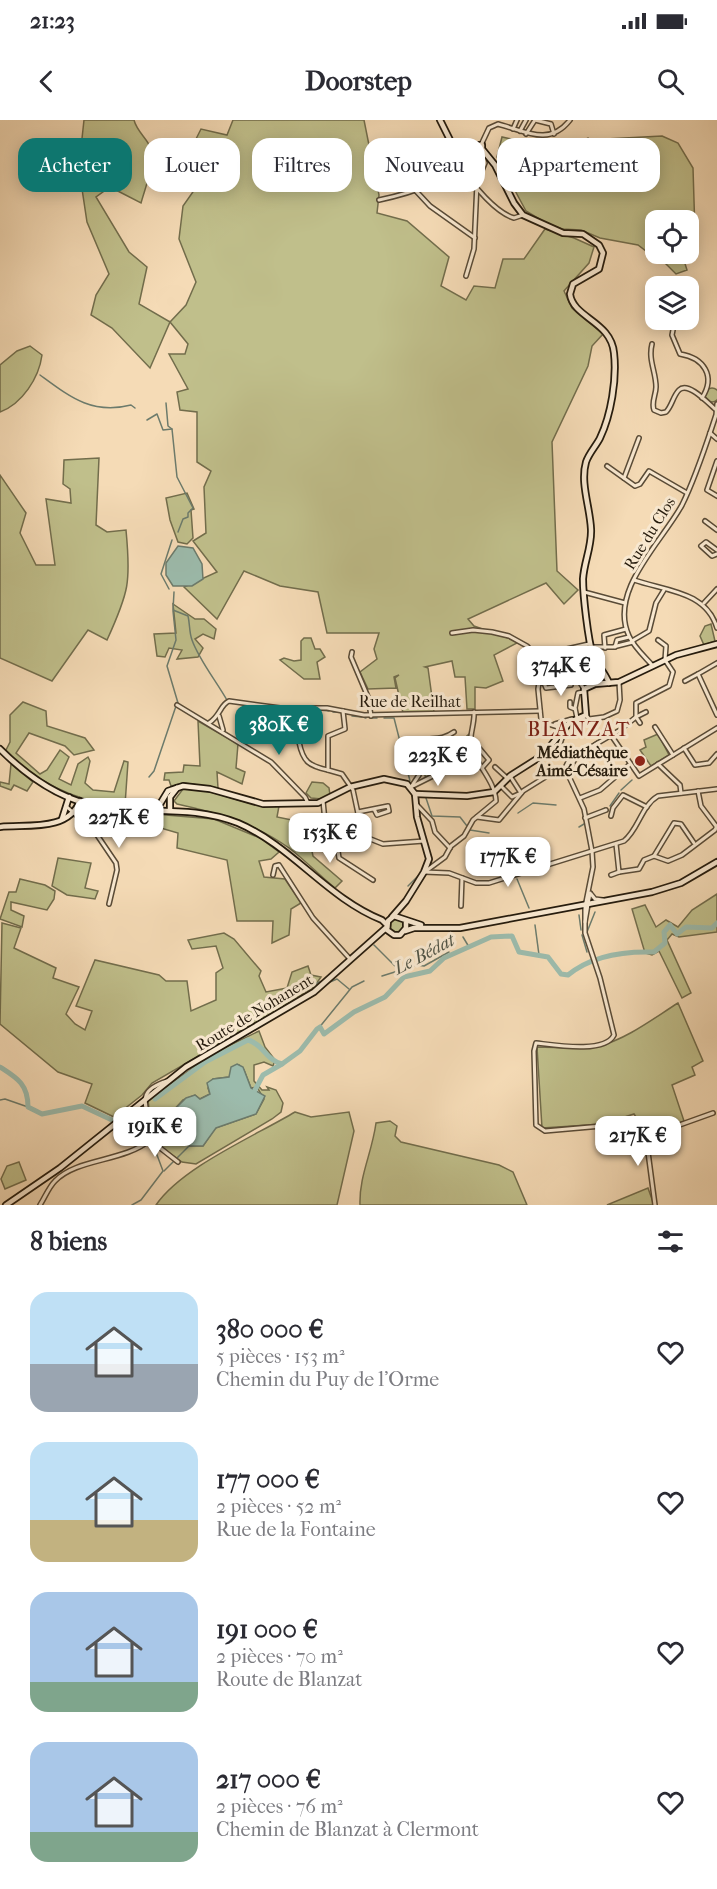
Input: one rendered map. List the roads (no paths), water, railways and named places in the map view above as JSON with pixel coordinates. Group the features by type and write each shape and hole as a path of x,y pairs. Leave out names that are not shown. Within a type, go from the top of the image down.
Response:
{"street":[{"path":"440,120 448,138"},
{"path":"503,125 506,120"},
{"path":"513,129 517,120"},
{"path":"520,131 526,120"},
{"path":"526,134 535,120 551,123 554,134"},
{"path":"484,138 489,128 498,122 526,134 554,134 562,130 570,120"},
{"path":"485,153 495,165 513,203 523,215 563,233 583,234 599,245 603,254 599,269 573,284 570,294 575,305 605,331 614,352 612,392 607,416 585,470 591,529 584,575 584,592 593,657 603,668 609,683"},
{"path":"379,200 412,192"},
{"path":"417,192 430,206 475,238"},
{"path":"466,276 475,238 477,192"},
{"path":"482,192 509,217 523,215"},
{"path":"673,330 672,335 680,354 696,359 707,370 708,385 702,398"},
{"path":"652,344 650,365 656,387 652,404 654,410 661,413 666,412 679,390 684,388 716,409"},
{"name":"Rue du Clos","path":"652,665 631,640 626,629 626,603 634,580 687,493 717,415 717,404"},
{"path":"710,433 717,439"},
{"path":"624,478 639,438"},
{"path":"717,462 707,490 717,496"},
{"path":"607,466 638,486 647,473 652,472 687,493"},
{"path":"705,521 717,530"},
{"path":"706,542 716,555 701,549 700,546 706,542"},
{"path":"634,580 703,603 711,613 717,628"},
{"path":"703,603 717,589"},
{"path":"536,656 592,645 605,648 615,647 649,631 656,603 664,590"},
{"path":"584,592 626,603"},
{"path":"605,648 604,635 626,629"},
{"path":"453,633 482,630 509,636 527,646 536,656 541,670 542,683 546,688 571,685 570,680"},
{"path":"615,647 617,640 631,640"},
{"path":"640,723 636,717 636,703 669,686 674,672 665,660 666,646 658,640"},
{"path":"570,694 619,682 652,665 717,644"},
{"path":"352,651 351,657 368,697 371,716"},
{"path":"685,681 717,663"},
{"path":"698,674 717,716"},
{"path":"586,715 554,724 542,722 538,689 542,683 555,677 570,680 578,678 586,715 589,719 604,717 618,710 619,682"},
{"path":"415,794 467,796 494,792 509,778 543,755 575,719 575,709 582,691"},
{"name":"Rue de Reilhat","path":"209,723 219,716 228,701 266,707 311,706 371,716 540,711"},
{"path":"570,702 570,707 575,709"},
{"path":"177,705 270,762 311,803"},
{"path":"328,770 328,736 345,729 343,711"},
{"path":"424,872 445,857 477,817 496,801 494,792 474,753 471,740 475,729 474,712"},
{"path":"584,926 590,889 592,851 580,798 566,770 569,760 646,712"},
{"path":"219,716 223,732"},
{"path":"554,724 564,731"},
{"path":"655,727 673,755"},
{"path":"610,735 629,765 639,776 717,728"},
{"path":"564,731 559,747 569,760"},
{"path":"411,787 419,775 412,754 413,744 418,741 444,739 454,732"},
{"path":"303,738 299,742 304,759 310,765 342,774 354,793 363,837"},
{"path":"501,786 512,797 521,793 555,771 566,770 575,759 598,742"},
{"path":"411,787 440,773 454,760 474,753 479,748 481,754"},
{"path":"684,748 695,765 709,764 717,754"},
{"path":"0,749 29,776 80,801 115,808 170,809 218,817 255,832 356,907 382,920 392,934 398,936 411,928 452,929 668,888 717,862"},
{"path":"454,760 467,767 481,766 489,760 481,754 474,753"},
{"path":"658,764 680,785 681,793"},
{"path":"580,798 600,790 629,765"},
{"path":"495,767 509,778 521,793"},
{"path":"157,809 168,791 179,787 210,789 257,804 323,801 350,787 390,779 411,787 415,794 424,841 429,854 424,872 406,902 391,917 387,926"},
{"path":"170,809 170,796 179,787"},
{"path":"424,872 449,873 489,883 616,844 628,838 647,807 658,796 717,789"},
{"path":"654,856 668,861 682,855 715,830 717,826 701,806 698,791"},
{"path":"477,817 483,820 499,820 521,793"},
{"path":"611,816 613,808 623,795 647,807"},
{"path":"60,821 69,797"},
{"path":"0,826 60,821 74,812 80,801"},
{"path":"323,801 324,819 363,837 386,845 424,841"},
{"path":"416,805 432,821 437,835 450,848"},
{"path":"67,806 99,836 117,864 109,904"},
{"path":"358,812 388,806 389,811 379,815 374,809"},
{"path":"585,818 606,810"},
{"path":"611,875 639,869 644,860 654,856 674,823 681,824 695,844"},
{"path":"334,825 340,859 373,880"},
{"path":"320,843 335,840"},
{"path":"616,844 619,872"},
{"path":"273,875 276,866 279,865 313,918 351,960"},
{"path":"461,906 462,878"},
{"path":"590,889 595,899 608,901"},
{"path":"405,931 403,912 406,902"},
{"path":"587,904 584,926 610,1017 613,1039 586,1047 536,1043 534,1051 535,1120 539,1129 545,1131 613,1125 636,1119 641,1122 654,1205"},
{"path":"356,907 422,925 477,924"},
{"path":"572,907 584,914"},
{"name":"Route de Nohanent","path":"6,1205 60,1168 145,1103 169,1080 216,1048 305,998 374,941 387,926"},
{"name":"Route de Nohanent","path":"374,941 392,934"},
{"path":"40,1205 55,1180 67,1172 124,1154 150,1140 152,1131 145,1103"},
{"path":"645,1137 713,1113"},
{"path":"150,1140 176,1161"}],"waterway":[{"path":"40,375 72,397 93,406 105,408 131,405 135,408"},
{"path":"166,403 168,426 172,429 177,477 193,508 188,513 188,517 183,519 178,532"},
{"path":"147,420 157,414 163,430 172,429"},
{"path":"169,589 161,574 172,540"},
{"path":"174,592 173,610 188,616 195,648 228,702 278,710"},
{"path":"173,611 176,640 167,666 178,703"},
{"path":"149,777 154,771 176,706"},
{"path":"282,710 293,710"},
{"path":"320,710 329,711"},
{"path":"352,716 362,717"},
{"path":"370,718 377,718"},
{"path":"384,718 394,718 410,781"},
{"path":"621,790 632,780"},
{"path":"610,806 619,793"},
{"path":"426,798 432,816 460,817 467,826"},
{"path":"518,813 533,803 556,805"},
{"path":"600,811 605,808"},
{"path":"579,827 584,824"},
{"path":"470,830 489,833"},
{"path":"408,886 420,874"},
{"path":"517,879 529,908"},
{"path":"587,932 595,912"},
{"path":"579,915 581,930"},
{"name":"Le Bédat","path":"155,1099 205,1062 248,1040 282,1064 300,1051 320,1027 324,1034 354,1012 385,997 404,977 430,971 444,958 491,937 512,936 519,952 548,957 561,974 568,975 587,963 608,956 631,952 654,952 665,943 664,932 670,925 677,934 686,927 712,928 717,923"},
{"path":"535,925 539,955"},
{"path":"582,935 587,952"},
{"path":"463,937 469,947"},
{"path":"374,945 398,969"},
{"path":"382,976 417,965 424,966 449,952"},
{"path":"330,982 337,979 349,989"},
{"path":"281,999 322,981"},
{"path":"318,1029 352,987 364,981"},
{"path":"249,1024 279,1000"},
{"path":"255,1090 263,1075 282,1064"},
{"name":"Le Bédat","path":"0,1067 24,1087 28,1107 42,1114 82,1106 112,1120"},
{"name":"Le Bédat","path":"0,1100 5,1099 28,1107"},
{"path":"141,1110 156,1109 171,1113"},
{"name":"Le Bédat","path":"133,1115 141,1110"},
{"path":"132,1205 141,1200 163,1171 154,1147 156,1140 154,1127 144,1122 139,1113"},
{"path":"164,1171 189,1146"}],"place":[{"name":"Médiathèque Aimé-Césaire","path":"640,761"}],"district":[{"name":"BLANZAT","path":"579,729"}]}
